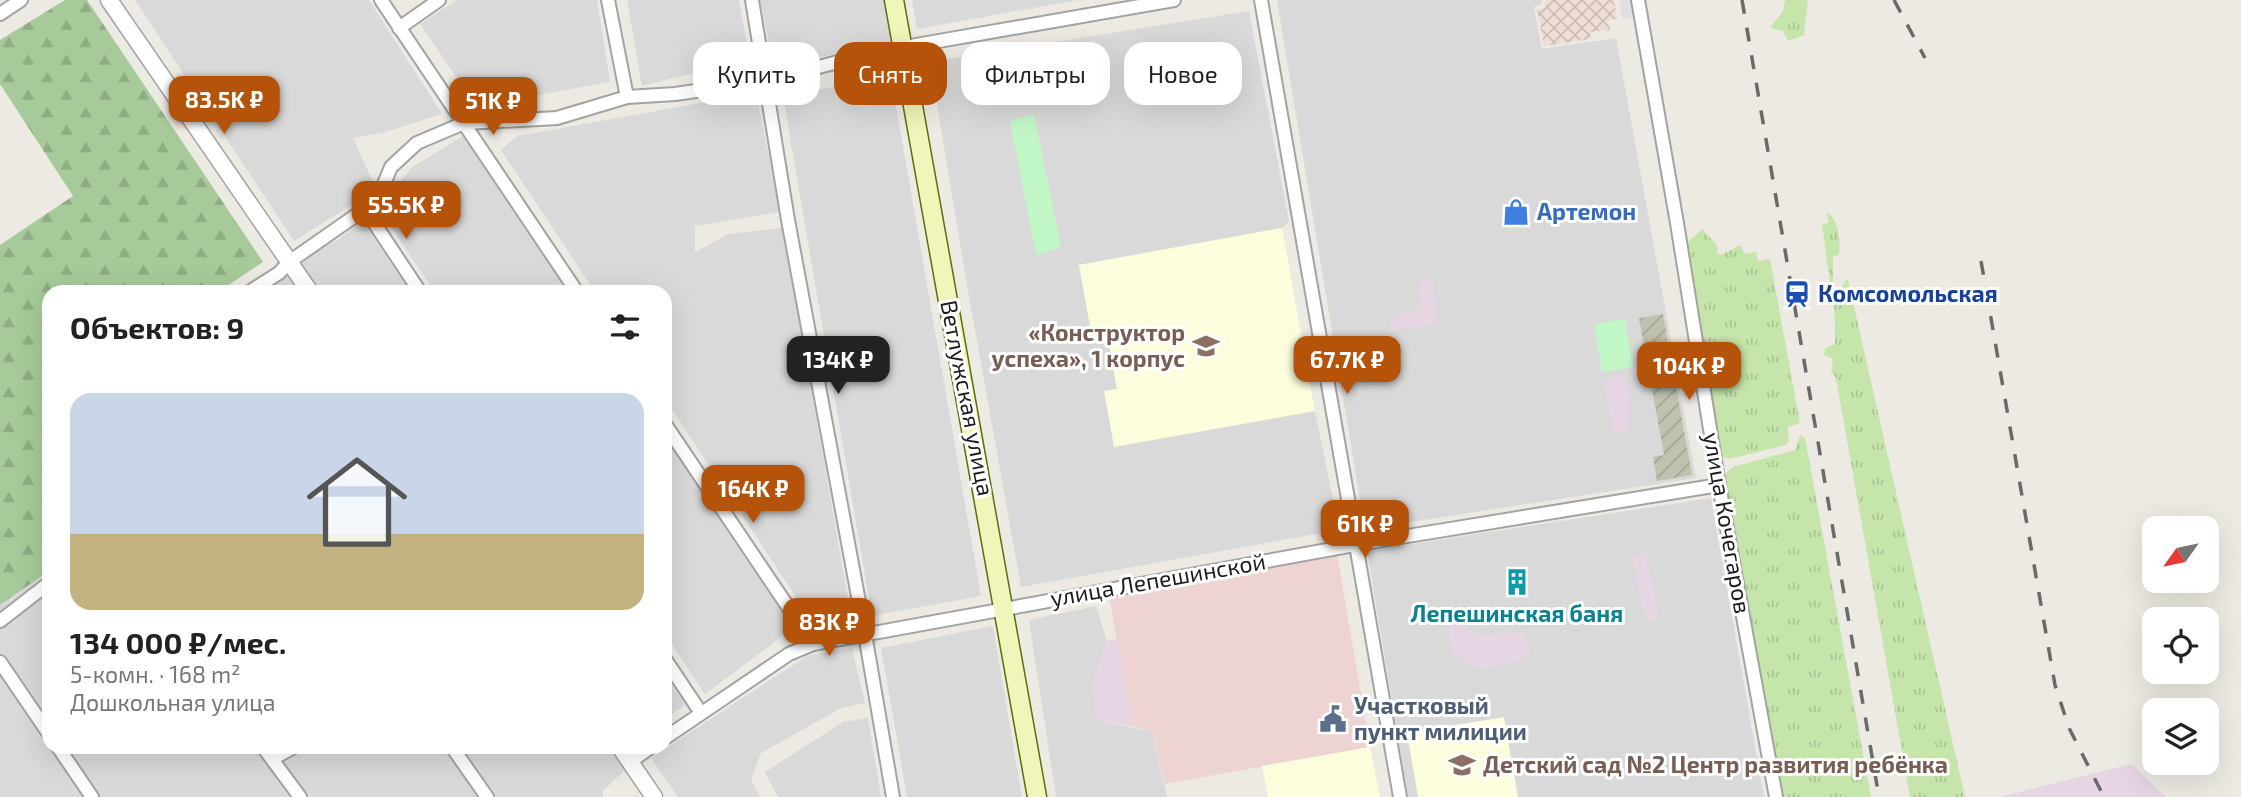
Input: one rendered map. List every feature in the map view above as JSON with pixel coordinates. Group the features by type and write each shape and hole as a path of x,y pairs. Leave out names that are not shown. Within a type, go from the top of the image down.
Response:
{"main road":[{"name":"Ветлужская улица","path":"894,0 901,42"},
{"name":"Ветлужская улица","path":"912,105 1037,797"}],"street":[{"path":"0,14 21,0"},
{"path":"109,0 305,285"},
{"path":"381,0 572,285"},
{"path":"399,28 439,0"},
{"path":"608,0 627,97"},
{"path":"752,0 759,42"},
{"path":"936,42 1174,0"},
{"path":"1261,0 1400,797"},
{"name":"улица Кочегаров","path":"1637,0 1677,223 1719,485 1776,797"},
{"path":"260,285 365,209 381,191 391,167 416,144 464,124 557,118 627,97 693,91"},
{"path":"770,105 788,220 893,797"},
{"path":"365,209 415,285"},
{"path":"672,434 813,644"},
{"name":"улица Лепешинской","path":"672,733 789,654 813,644 1356,544 1719,485"},
{"path":"0,621 42,588"},
{"path":"0,662 42,724"},
{"path":"672,670 701,713"},
{"path":"63,754 92,797"},
{"path":"268,754 300,797"},
{"path":"272,759 281,754"},
{"path":"457,754 487,797"},
{"path":"625,754 648,795"},
{"path":"630,762 641,754"}],"shaded area":[{"path":"135,0 369,0 442,114 382,133 353,138 373,182 350,206 294,241"},
{"path":"457,0 597,0 610,82 476,106 420,24"},
{"path":"627,0 739,0 747,42 693,42 693,73 642,86"},
{"path":"760,0 884,0 891,42 834,42 834,54 820,57 820,42 769,42"},
{"path":"912,0 1078,0 917,29"},
{"path":"1277,0 1542,0 1542,4 1534,7 1542,49 1616,38 1696,478 1365,529"},
{"path":"1545,0 1614,0 1617,19 1608,20 1610,30 1590,32 1591,39 1544,46 1537,9 1546,7"},
{"path":"1619,0 1631,0 1634,17 1622,19"},
{"path":"1249,11 1289,221 1282,228 1079,265 1092,336 1107,334 1117,389 1105,391 1114,446 1315,411 1339,530 1021,587 937,105 947,105 947,59 961,57 961,105 1110,105 1110,42 1055,42"},
{"path":"834,87 834,105 896,105 981,596 872,616 785,105 820,105 820,89"},
{"path":"693,104 758,105 780,212 695,226 695,252 728,234 783,228 852,621 814,624 672,410 672,285 590,285 501,150 517,136"},
{"path":"466,134 566,285 430,285 379,210 411,168"},
{"path":"362,221 405,285 316,285 299,261 339,239"},
{"name":"«Конструктор успеха», 1 корпус","path":"1282,228 1315,411 1114,447 1104,391 1117,389 1107,334 1092,337 1079,265"},
{"path":"286,273 294,285 268,285"},
{"path":"1432,277 1438,323 1392,330 1390,322 1406,312 1421,309 1418,279"},
{"path":"1663,314 1692,475 1657,481 1653,457 1664,455 1639,318"},
{"path":"1627,375 1630,415 1626,432 1613,434 1604,380"},
{"path":"672,442 779,603 788,632 705,694 672,644"},
{"path":"1711,498 1764,797 1408,797 1367,551"},
{"path":"1337,553 1370,747 1165,784 1152,732 1131,726 1109,596"},
{"path":"1645,553 1659,619 1645,622 1632,557"},
{"path":"42,576 42,754 618,754 627,768 603,791 603,797 0,797 0,605"},
{"path":"1096,606 1107,641 1093,683 1097,720 1152,732 1167,797 1056,797 1029,620"},
{"path":"1457,610 1465,624 1478,635 1524,633 1531,654 1519,660 1483,669 1466,664 1454,656 1445,613"},
{"path":"993,626 1022,797 907,797 881,648"},
{"path":"1118,638 1131,726 1097,720 1095,707 1093,683 1098,665 1107,641"},
{"path":"852,648 865,703 841,708 761,753 751,780 760,797 678,797 651,758 657,754 672,754 672,744 807,656"},
{"path":"672,686 685,705 672,714"},
{"name":"Детский сад №2 Центр развития ребёнка","path":"1504,717 1518,797 1418,797 1407,733"},
{"path":"868,718 881,797 778,797 765,772 843,722"},
{"path":"1370,747 1380,797 1268,797 1262,766"},
{"path":"2131,764 2166,797 2003,797"}],"green space":[{"path":"65,0 87,0 263,262 228,285 42,285 42,576 0,605 0,245 73,196 0,84 0,40"},
{"path":"1785,0 1808,0 1804,35 1788,41 1783,31 1770,28 1783,11"},
{"path":"1034,114 1061,247 1036,255 1010,121"},
{"path":"1827,212 1836,225 1840,243 1839,254 1833,257 1833,282 1830,284 1822,224 1829,223"},
{"path":"1702,229 1717,245 1718,254 1740,245 1745,254 1756,252 1758,261 1770,259 1800,423 1788,427 1789,441 1786,445 1729,459 1720,456 1688,242"},
{"path":"1846,280 1965,797 1910,797 1836,378 1831,372 1833,359 1824,355 1825,348 1835,344 1833,300"},
{"path":"1625,319 1633,367 1602,372 1594,324"},
{"path":"1800,435 1805,438 1871,797 1783,797 1723,476 1733,467 1795,450"}],"railway":[{"path":"1742,0 1879,797"},
{"path":"1894,0 1925,58"},
{"path":"1981,261 2055,685 2069,728 2104,797"}],"place":[{"name":"Артемон","path":"1516,212"},
{"name":"Комсомольская","path":"1797,294"},
{"name":"«Конструктор успеха», 1 корпус","path":"1206,346"},
{"name":"Лепешинская баня","path":"1517,582"},
{"name":"Участковый пункт милиции","path":"1333,719"},
{"name":"Детский сад №2 Центр развития ребёнка","path":"1462,765"}]}
